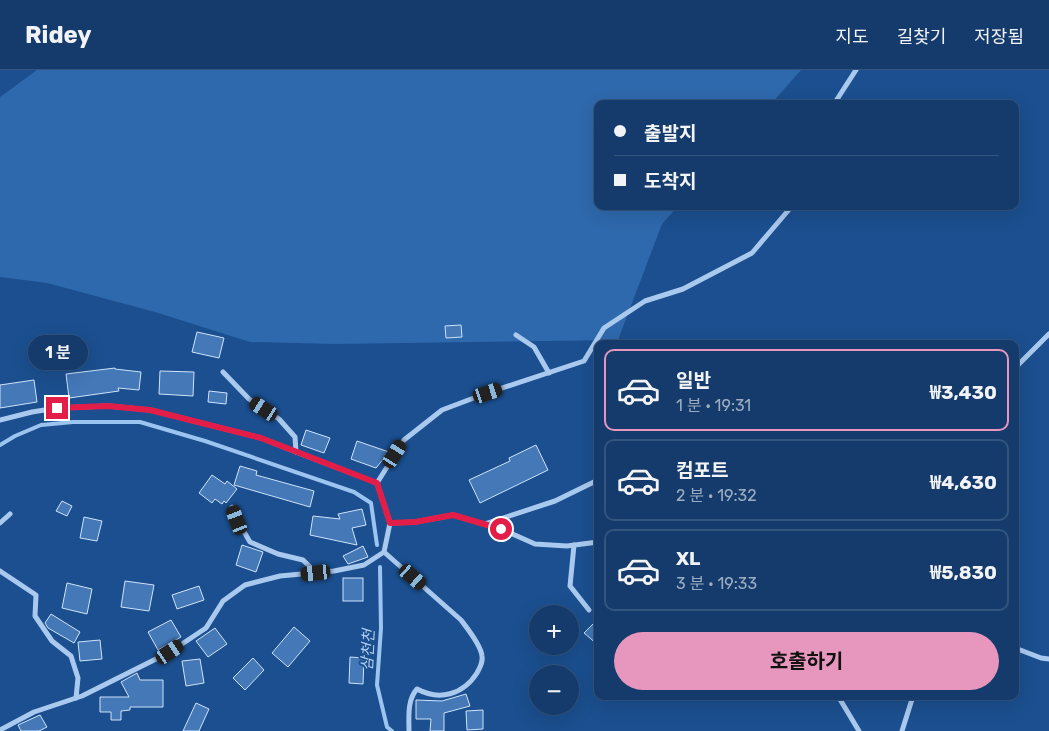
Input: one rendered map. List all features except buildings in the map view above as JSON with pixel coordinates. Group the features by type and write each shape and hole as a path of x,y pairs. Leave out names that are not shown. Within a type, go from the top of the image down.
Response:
{"street":[{"path":"837,100 856,70"},
{"path":"597,340 604,328 645,301 683,290 752,253 789,210"},
{"path":"1019,364 1049,334"},
{"path":"516,335 534,347 549,372"},
{"path":"377,483 404,440 442,410 549,372 584,362 594,345"},
{"path":"223,372 249,399 279,419 294,437 296,452"},
{"path":"0,420 57,408 108,406 150,410 261,438 377,483"},
{"path":"484,524 555,501 594,482"},
{"path":"0,730 34,712 76,698 170,652 206,628 223,601 245,585 280,576 316,573 364,565 384,552 390,523 377,483"},
{"path":"232,507 250,542 278,554 303,560 316,573"},
{"path":"0,523 10,514"},
{"path":"390,523 415,522 453,515 501,529 535,544 574,545 594,542"},
{"path":"574,545 570,586 589,610"},
{"path":"384,552 460,620 471,633 482,653 482,664 474,678 459,692 448,695 427,694 417,689 412,695 409,711 409,731"},
{"path":"0,571 36,595 35,616 52,641 71,656 78,678 76,698"},
{"path":"1019,650 1049,659"},
{"path":"840,700 859,731"},
{"path":"902,731 912,700"}],"shaded area":[{"path":"37,70 801,70 775,100 594,100 594,210 674,210 662,224 618,340 335,344 250,342 155,312 47,283 0,277 0,97"}],"waterway":[{"name":"삼천천","path":"0,445 15,436 41,425 73,422 140,422 205,441 354,492 371,503 377,545"},
{"name":"삼천천","path":"380,567 381,628 377,685 387,727 392,731"}],"route":[{"path":"57,408 108,406 150,410 261,438 377,483 390,523 415,522 453,515 501,529"}]}
